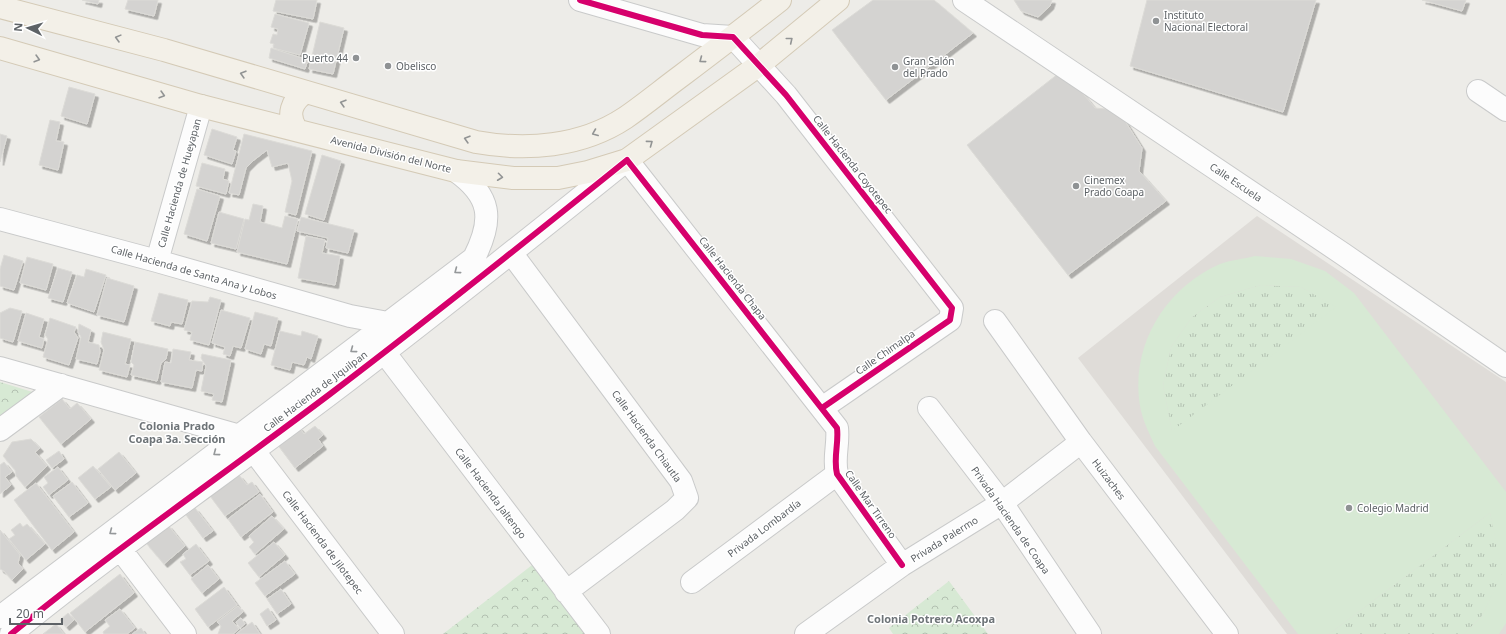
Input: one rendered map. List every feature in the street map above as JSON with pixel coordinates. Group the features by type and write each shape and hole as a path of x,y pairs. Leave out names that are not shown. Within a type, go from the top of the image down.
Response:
{"main road":[{"path":"0,7 164,50 476,142 517,147 550,145 591,134 624,118 780,0"},
{"name":"Avenida División del Norte","path":"0,48 201,106 456,171 513,178 558,178 588,172 627,160 759,64 838,0"},
{"path":"272,123 282,113 285,107 285,95 281,85"},
{"path":"296,130 292,123 292,108 297,99 306,92"}],"street":[{"path":"580,0 702,35 733,37"},
{"name":"Calle Escuela","path":"964,0 1343,254 1506,366"},
{"name":"Calle Hacienda Coyotepec","path":"733,37 786,95 952,308"},
{"path":"1478,91 1506,110"},
{"name":"Calle Hacienda de Hueyapan","path":"158,261 201,106"},
{"name":"Calle Hacienda de Jiquilpan","path":"11,634 54,588 246,443 329,395 512,254 627,160"},
{"name":"Calle Hacienda Chapa","path":"627,160 822,408"},
{"name":"Calle Hacienda de Jiquilpan","path":"0,617 120,550 246,443 318,376 474,258 482,243 487,226 486,210 480,194 471,182 456,171"},
{"name":"Calle Hacienda de Santa Ana y Lobos","path":"0,219 158,261 350,316 388,323"},
{"name":"Calle Hacienda Chiautla","path":"512,254 681,481 687,498 675,510 566,592"},
{"name":"Calle Chimalpa","path":"822,408 950,320 952,308"},
{"name":"Huizaches","path":"994,321 1081,442 1227,634"},
{"name":"Calle Hacienda Jaltengo","path":"384,352 599,634"},
{"path":"0,368 61,385 246,443"},
{"path":"318,376 329,395"},
{"path":"0,430 61,385"},
{"name":"Calle Mar Tirreno","path":"822,408 837,428 838,437 835,466 837,474 902,565"},
{"name":"Privada Hacienda de Coapa","path":"929,408 1002,503 1090,634"},
{"name":"Privada Palermo","path":"806,634 902,565 1002,503 1081,442"},
{"name":"Calle Hacienda de Jilotepec","path":"246,443 393,634"},
{"name":"Privada Lombardía","path":"692,582 837,474"},
{"path":"120,550 185,634"}],"shaded area":[{"name":"Colegio Madrid","path":"1257,216 1506,382 1506,634 1287,634 1078,358"}],"green space":[{"name":"Colegio Madrid","path":"1255,256 1291,259 1325,271 1354,293 1506,492 1506,623 1499,634 1464,634 1482,616 1502,573 1490,513 1329,634 1298,634 1155,446 1142,415 1138,388 1140,366 1145,344 1154,324 1167,305 1182,289 1200,275 1228,261","holes":["1261,285 1301,287 1336,307 1172,431 1163,386 1171,347 1192,317 1220,297"]},
{"path":"1261,285 1301,287 1337,307 1172,432 1163,386 1171,347 1192,317 1220,297"},
{"path":"0,382 39,394 0,421"},
{"path":"1490,513 1503,573 1482,616 1464,634 1329,634"},
{"path":"536,562 591,634 443,634"},
{"path":"949,581 988,634 893,634 889,628"}],"building":[{"path":"82,0 99,0 98,4"},
{"path":"128,0 158,0 154,16 125,9"},
{"path":"276,0 317,0 313,19 273,11"},
{"name":"Gran Salón del Prado","path":"873,0 934,0 973,33 886,100 832,30"},
{"path":"1014,0 1052,0 1050,6 1038,17 1021,11"},
{"path":"1147,0 1316,0 1283,112 1130,66"},
{"path":"1422,0 1466,0 1462,11"},
{"path":"275,14 309,23 300,55 273,48 274,44 270,43 273,34 277,35 278,29 271,27"},
{"path":"320,22 344,28 333,74 309,69"},
{"path":"271,48 308,60 305,69 269,58"},
{"name":"Cinemex Prado Coapa","path":"1063,70 1095,108 1118,110 1142,148 1139,171 1166,201 1068,275 967,145"},
{"path":"69,87 95,94 87,124 61,116"},
{"path":"50,120 60,122 56,141 64,142 58,170 39,165"},
{"path":"212,129 237,137 233,150 236,151 232,164 204,155"},
{"path":"0,134 7,136 0,162"},
{"path":"244,134 312,151 296,215 285,212 292,181 288,163 272,167 267,150 246,168 239,195 229,193"},
{"path":"322,155 341,161 324,220 305,214"},
{"path":"202,163 225,169 223,179 229,181 226,194 196,186"},
{"path":"197,189 220,196 207,241 184,234"},
{"path":"253,204 263,206 260,222 282,228 285,216 298,219 287,264 237,252 245,219 249,220"},
{"path":"219,212 244,219 236,249 211,243"},
{"path":"301,217 354,230 348,253 326,248 328,238 297,231"},
{"path":"306,236 325,240 322,253 340,256 335,285 298,278"},
{"path":"4,255 23,261 14,290 0,286 0,269"},
{"path":"27,257 53,264 46,290 20,283"},
{"path":"58,268 72,272 63,302 48,298"},
{"path":"86,269 106,275 94,312 67,303 77,275 84,277"},
{"path":"107,278 134,286 124,322 97,315"},
{"path":"159,293 188,300 182,324 171,322 170,326 151,321"},
{"path":"210,297 221,300 209,345 190,340 192,332 184,330 192,301 208,302"},
{"path":"10,308 22,311 13,342 0,338 0,313"},
{"path":"221,310 250,318 241,348 233,346 230,356 223,354 225,347 212,343"},
{"path":"255,312 278,318 271,346 264,344 261,354 245,349"},
{"path":"26,313 44,319 39,337 44,339 42,348 18,341"},
{"path":"50,318 76,327 74,332 78,338 69,365 43,357 48,339 45,335"},
{"path":"79,324 91,330 88,342 99,345 100,352 97,364 76,359 81,337 78,332"},
{"path":"280,331 301,336 302,331 318,336 311,359 307,357 304,365 292,362 290,370 271,365"},
{"path":"103,332 131,339 125,364 130,365 127,377 99,370 104,350 101,342"},
{"path":"135,342 168,349 166,359 161,363 157,381 131,375 134,365 131,362"},
{"path":"173,349 191,352 189,360 203,362 202,371 196,370 192,388 161,382 165,362 171,363"},
{"path":"202,354 231,360 222,402 212,400 214,394 201,391 206,366 201,358"},
{"path":"62,399 70,409 77,403 91,419 61,444 39,417"},
{"path":"315,426 323,435 318,439 323,446 295,468 277,444 299,427 304,434"},
{"path":"31,439 40,448 35,452 47,466 25,487 16,476 15,470 3,456 12,442"},
{"path":"59,451 64,459 52,468 46,460"},
{"path":"119,452 136,473 115,490 98,469"},
{"path":"4,462 12,472 5,477 11,485 0,494 0,465"},
{"path":"93,466 111,487 95,499 78,478"},
{"path":"58,467 68,480 49,495 43,487 48,483 44,477"},
{"path":"239,475 247,485 252,482 259,492 225,516 210,496"},
{"path":"72,482 88,503 69,517 53,496"},
{"path":"36,483 74,532 52,550 14,500"},
{"path":"260,494 273,512 241,537 228,519"},
{"path":"195,508 213,531 203,538 186,515"},
{"path":"272,516 284,529 255,554 249,547 254,542 249,536"},
{"path":"20,523 23,527 27,524 45,544 26,560 9,539 15,535 11,530"},
{"path":"168,525 185,546 164,564 146,543"},
{"path":"0,530 20,555 18,563 23,569 12,580 4,571 0,569"},
{"path":"274,542 285,555 259,577 248,563"},
{"path":"196,544 209,561 190,575 180,562 186,559 183,554"},
{"path":"285,561 295,574 265,596 255,583"},
{"path":"208,565 219,579 202,593 191,579"},
{"path":"120,574 134,593 85,632 70,613"},
{"path":"224,587 237,605 208,627 195,609"},
{"path":"281,589 291,604 277,614 267,599"},
{"path":"238,606 243,612 232,621 239,629 233,634 218,634 221,626 217,622"},
{"path":"268,608 276,620 267,626 260,614"},
{"path":"120,609 135,628 127,634 104,634 103,632 110,626 105,620"},
{"path":"68,613 74,620 66,627 60,620"},
{"path":"241,618 245,624 240,628 236,622"},
{"path":"252,622 260,634 236,634"},
{"path":"56,624 64,634 43,634"},
{"path":"141,628 145,634 132,634"}],"cycle path":[{"path":"580,0 702,35 733,37 786,95 952,308 950,320 822,408"},
{"path":"11,634 89,572 290,424 367,365 627,160 837,428 837,474 902,565"}],"place":[{"name":"Instituto Nacional Electoral","path":"1156,21"},
{"name":"Puerto 44","path":"356,58"},
{"name":"Obelisco","path":"388,66"},
{"name":"Gran Salón del Prado","path":"895,67"},
{"name":"Cinemex Prado Coapa","path":"1076,186"},
{"name":"Colegio Madrid","path":"1349,508"}],"district":[{"name":"Colonia Prado Coapa 3a. Sección","path":"177,431"},
{"name":"Colonia Potrero Acoxpa","path":"931,618"}]}
